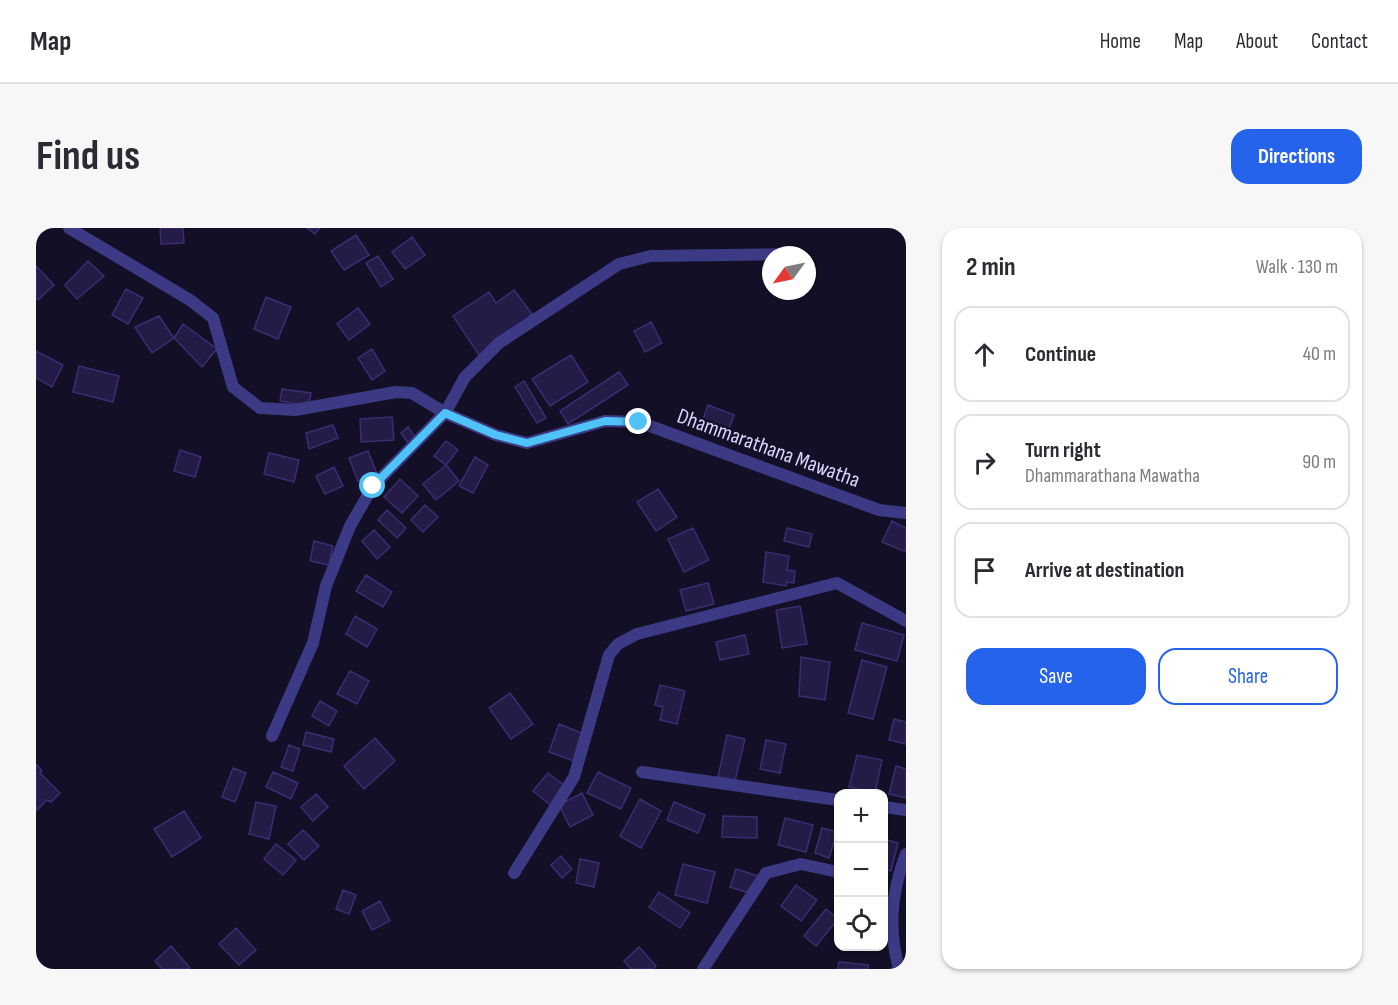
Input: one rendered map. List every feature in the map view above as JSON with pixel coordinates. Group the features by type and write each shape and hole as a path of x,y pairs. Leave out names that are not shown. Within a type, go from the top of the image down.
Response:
{"street":[{"name":"Dhammarathana Mawatha","path":"69,228 190,300 213,318 233,387 260,408 295,410 396,392 412,393 445,413 496,435 527,443 605,421 639,422 879,510 906,513"},
{"path":"272,736 314,643 326,586 350,526 373,486 445,413 465,377 499,343 619,264 651,256 762,254"},
{"path":"514,873 574,777 609,655 618,644 637,634 837,583 906,621"},
{"path":"642,772 834,799"},
{"path":"888,808 906,810"},
{"path":"899,969 892,944 889,883 906,854"},
{"path":"703,969 766,873 801,864 834,871"}],"building":[{"path":"160,228 183,228 184,243 161,244"},
{"path":"307,228 320,228 315,234"},
{"path":"356,235 369,255 344,270 331,251"},
{"path":"412,237 425,255 405,269 392,252"},
{"path":"378,256 393,279 381,287 366,263"},
{"path":"88,261 104,276 77,299 65,285"},
{"path":"36,266 54,285 38,300 36,298"},
{"path":"126,289 143,298 128,324 112,315"},
{"path":"514,290 532,314 481,358 453,316 489,292 496,303"},
{"path":"266,297 291,307 278,339 254,329"},
{"path":"358,308 370,324 349,340 337,324"},
{"path":"159,316 174,338 152,353 135,327"},
{"path":"651,322 662,343 645,352 634,331"},
{"path":"183,324 217,349 202,367 174,338"},
{"path":"372,349 385,371 372,380 358,358"},
{"path":"36,351 63,365 52,387 36,378"},
{"path":"571,355 588,382 550,406 532,379"},
{"path":"79,366 119,376 113,402 73,392"},
{"path":"619,372 628,385 568,424 560,411"},
{"path":"524,381 546,418 537,423 515,387"},
{"path":"282,389 311,393 309,406 280,401"},
{"path":"708,405 734,415 725,440 699,430"},
{"path":"392,417 394,440 361,442 360,419"},
{"path":"333,425 338,438 309,449 306,433"},
{"path":"408,427 419,442 411,447 401,433"},
{"path":"446,441 458,450 446,465 434,456"},
{"path":"180,450 201,457 195,477 174,471"},
{"path":"368,451 377,474 358,481 349,458"},
{"path":"269,453 299,460 294,482 264,474"},
{"path":"475,457 488,465 473,493 459,486"},
{"path":"446,465 459,481 436,500 423,484"},
{"path":"334,467 343,486 325,494 316,476"},
{"path":"400,479 418,496 402,513 384,497"},
{"path":"658,489 677,517 656,531 637,502"},
{"path":"425,505 438,517 423,532 411,520"},
{"path":"387,510 406,528 397,538 378,520"},
{"path":"892,521 906,528 906,552 882,542"},
{"path":"693,528 709,560 684,572 668,539"},
{"path":"787,528 812,534 809,547 784,541"},
{"path":"374,530 390,547 377,559 362,541"},
{"path":"314,541 333,546 329,565 310,561"},
{"path":"766,552 789,556 787,570 795,571 794,583 787,582 786,586 763,582"},
{"path":"366,575 392,592 383,607 356,591"},
{"path":"708,583 714,604 686,611 680,590"},
{"path":"800,606 807,644 782,648 776,610"},
{"path":"355,616 377,629 367,647 346,634"},
{"path":"862,623 904,635 897,661 855,650"},
{"path":"745,635 749,654 720,660 716,642"},
{"path":"801,657 830,662 825,700 799,696"},
{"path":"862,660 887,667 873,719 848,713"},
{"path":"350,671 369,681 357,704 337,694"},
{"path":"660,685 685,691 677,724 660,720 663,707 655,705"},
{"path":"510,693 533,724 511,739 489,708"},
{"path":"320,701 337,711 329,726 312,716"},
{"path":"894,719 906,722 906,744 889,740"},
{"path":"559,724 584,734 574,761 549,752"},
{"path":"306,732 334,739 331,752 303,745"},
{"path":"727,735 745,739 735,781 718,777"},
{"path":"375,738 395,761 364,789 344,766"},
{"path":"766,740 786,744 780,773 760,769"},
{"path":"289,745 300,749 293,771 281,767"},
{"path":"857,755 882,760 876,789 849,787"},
{"path":"36,764 42,771 40,773 60,793 51,802 47,800 36,811"},
{"path":"896,766 906,769 906,798 889,794"},
{"path":"233,768 246,773 235,802 222,797"},
{"path":"273,772 298,783 291,799 266,787"},
{"path":"598,772 631,788 621,809 587,793"},
{"path":"548,773 565,786 550,805 533,791"},
{"path":"582,793 593,815 570,827 559,805"},
{"path":"316,794 328,807 313,821 301,807"},
{"path":"640,799 661,811 641,848 620,836"},
{"path":"256,802 276,806 269,839 249,834"},
{"path":"674,802 705,815 698,833 667,820"},
{"path":"184,811 201,838 172,857 154,829"},
{"path":"723,816 757,817 757,838 722,837"},
{"path":"785,818 813,825 806,852 778,845"},
{"path":"822,828 834,831 834,842 829,858 815,853"},
{"path":"303,830 319,846 304,860 288,844"},
{"path":"888,840 898,843 891,871 888,870"},
{"path":"276,844 296,860 283,875 264,859"},
{"path":"561,856 572,869 562,878 551,865"},
{"path":"580,859 599,863 594,887 576,883"},
{"path":"683,864 715,872 707,903 675,895"},
{"path":"736,869 762,877 755,895 730,887"},
{"path":"796,885 817,900 801,921 781,906"},
{"path":"343,890 356,895 349,914 336,909"},
{"path":"659,892 690,913 680,928 649,907"},
{"path":"380,901 390,921 372,930 362,911"},
{"path":"826,909 834,916 834,924 816,946 804,936"},
{"path":"236,928 256,950 239,965 219,944"},
{"path":"171,946 190,968 162,969 155,961"},
{"path":"639,947 656,966 653,969 631,969 624,961"},
{"path":"839,962 868,965 868,969 838,969"}],"route":[{"path":"373,486 445,413 496,435 527,443 605,421 639,422"}]}
